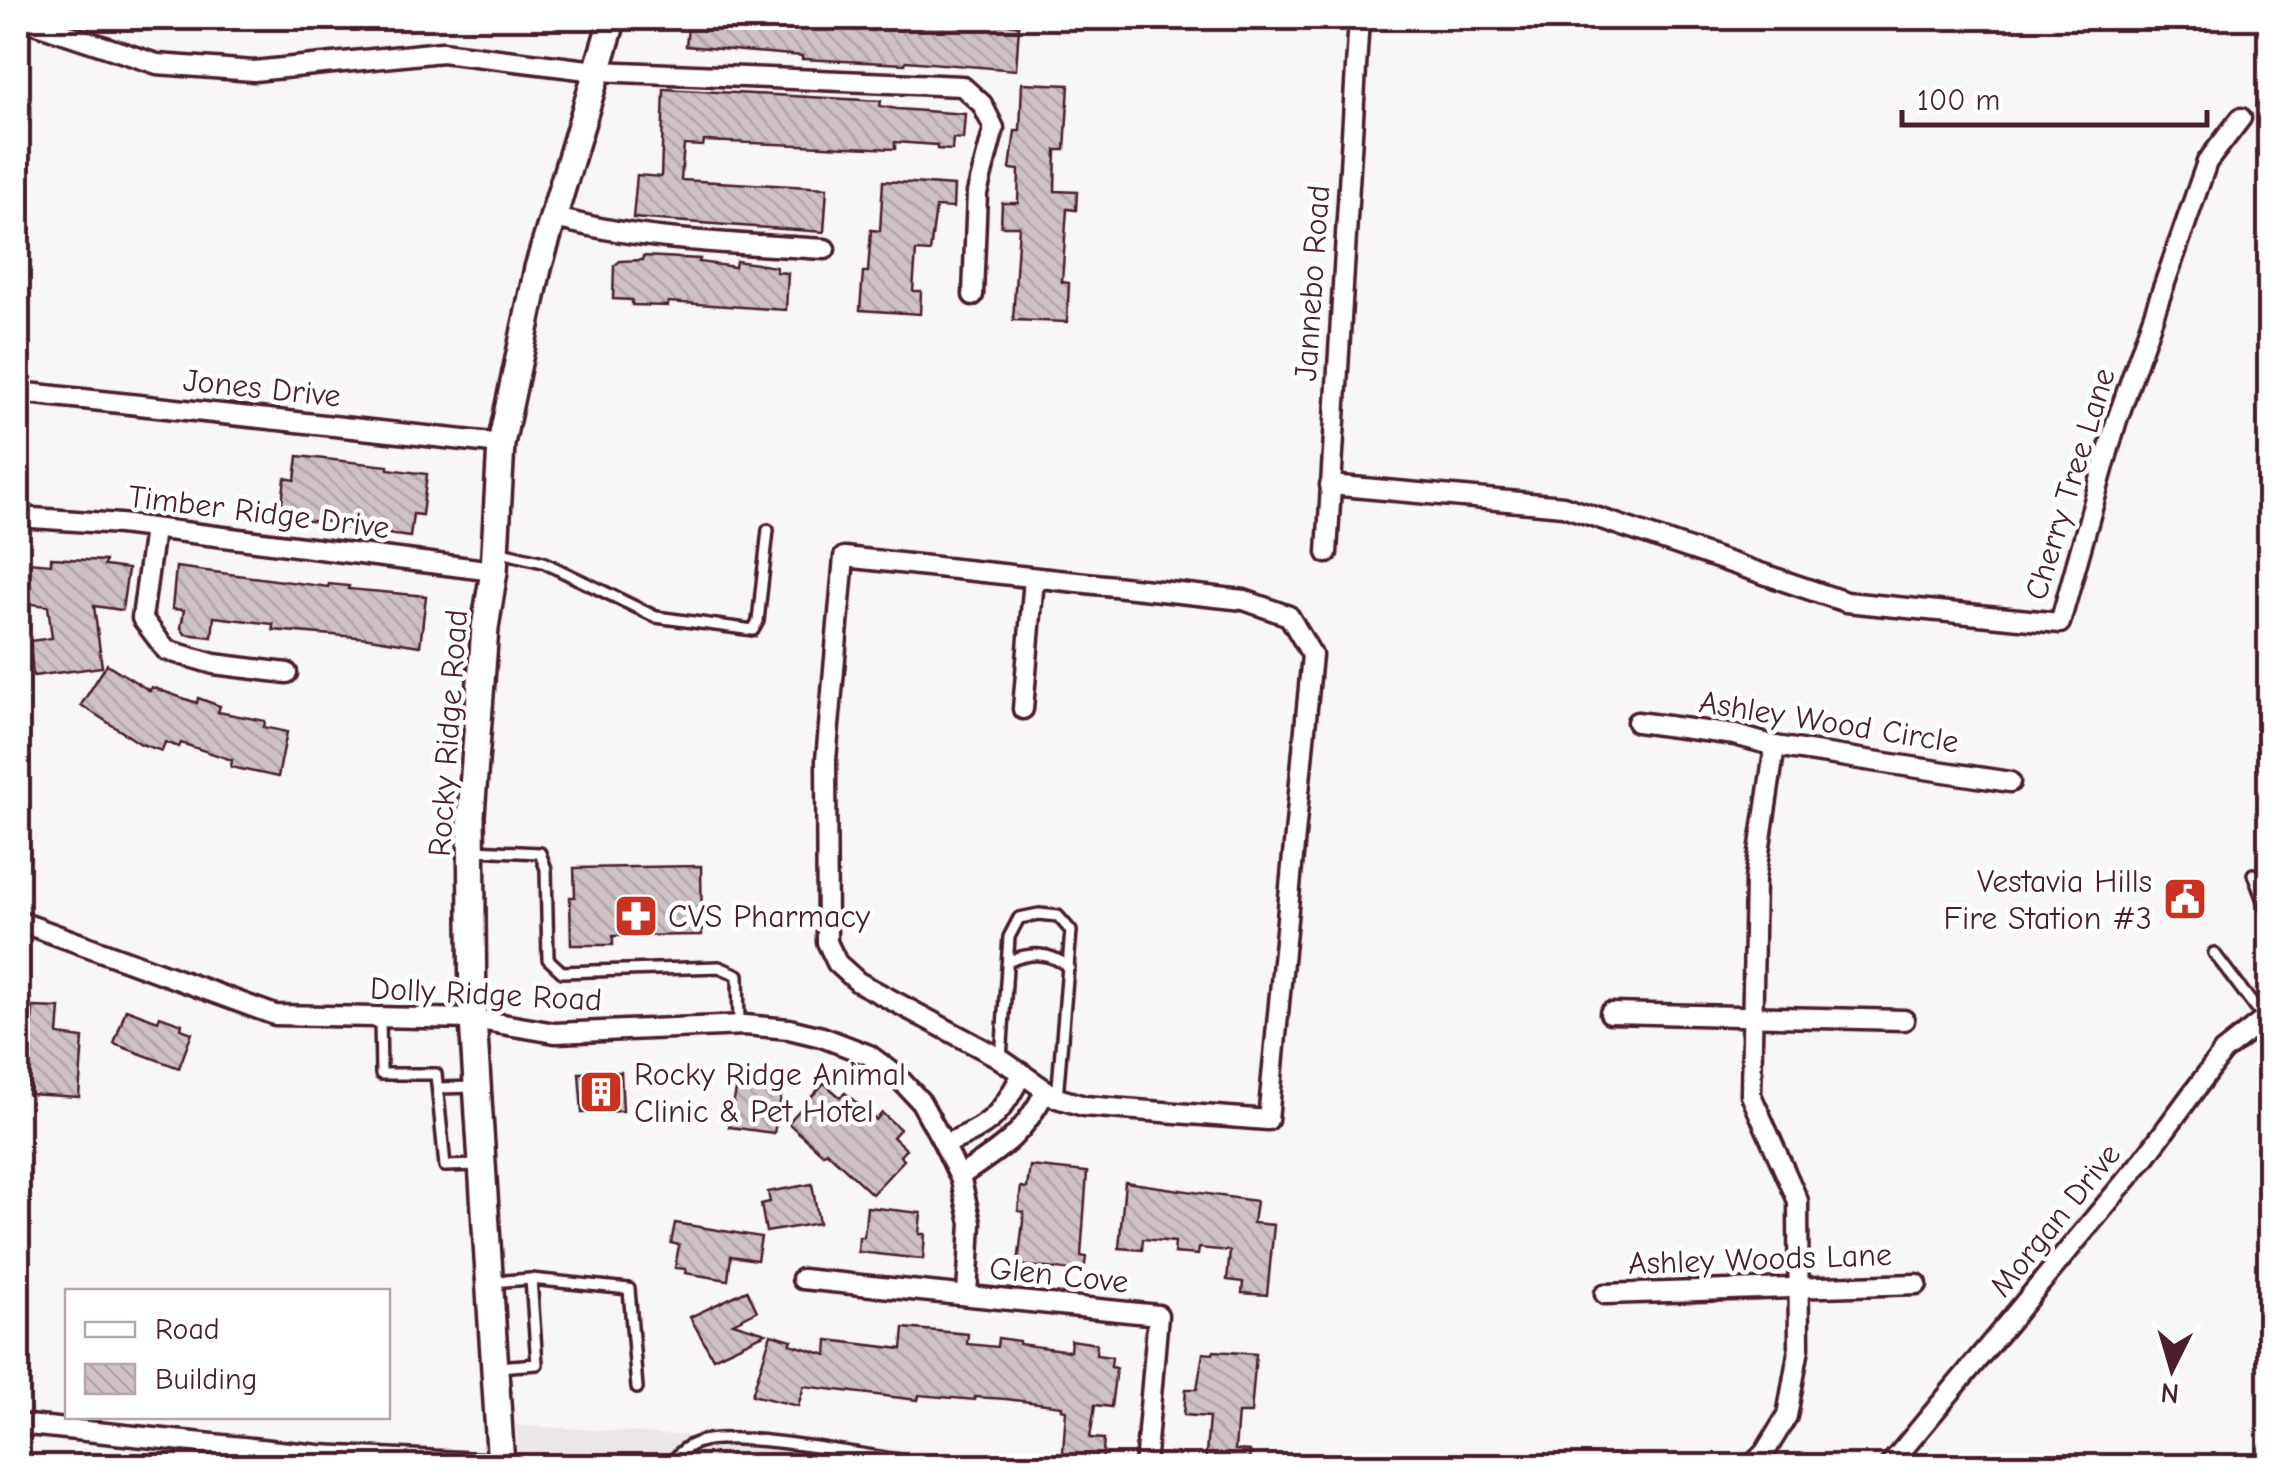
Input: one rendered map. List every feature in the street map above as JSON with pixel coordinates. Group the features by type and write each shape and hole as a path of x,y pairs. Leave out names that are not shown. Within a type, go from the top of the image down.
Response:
{"main road":[{"name":"Rocky Ridge Road","path":"501,1465 473,1019 472,850 484,647 501,444 538,268 613,18"}],"street":[{"path":"18,18 157,64 254,72 442,52 596,72 962,86 982,104 994,128 977,193 972,295"},
{"name":"Jannebo Road","path":"1327,553 1359,18"},
{"name":"Cherry Tree Lane","path":"1330,485 1563,506 1846,602 2060,623 2116,423 2208,162 2241,118"},
{"path":"553,217 630,235 825,250"},
{"name":"Jones Drive","path":"18,392 501,444"},
{"name":"Timber Ridge Drive","path":"18,516 494,560"},
{"path":"154,529 142,618 166,650 214,664 287,674"},
{"path":"844,557 1244,600 1289,616 1312,656 1268,1120 1084,1106 1051,1094 1000,1059 858,982 836,964 827,942 826,760 844,557"},
{"path":"1023,709 1034,578"},
{"name":"Ashley Wood Circle","path":"1637,722 1735,734 1775,746 2010,782"},
{"path":"1751,1466 1765,1452 1787,1416 1799,1348 1798,1200 1751,1095 1755,879 1775,746"},
{"name":"Dolly Ridge Road","path":"18,921 275,1015 473,1019 556,1034 739,1025 789,1029 869,1055 896,1075 921,1102 960,1176 971,1223 967,1296"},
{"path":"1610,1014 1904,1020"},
{"name":"Morgan Drive","path":"1889,1466 2144,1160 2223,1052 2267,1017"},
{"path":"944,1144 980,1131 1006,1105 1022,1074"},
{"path":"960,1176 1016,1136 1051,1094"},
{"name":"Glen Cove","path":"802,1279 1158,1315 1144,1466"},
{"name":"Ashley Woods Lane","path":"1605,1294 1916,1284"},
{"path":"18,1424 289,1459 501,1465"}],"lane":[{"path":"494,560 543,562 656,617 752,630 758,620 768,530"},
{"path":"472,850 540,853 546,870 548,959 562,972 719,967 738,975 739,1025"},
{"path":"2253,874 2270,919"},
{"path":"1000,1059 1009,938 1019,918 1058,916 1071,931 1070,967 1051,1094"},
{"path":"1009,960 1030,953 1059,959 1070,967"},
{"path":"2214,953 2267,1017"},
{"path":"380,1018 382,1074 436,1074 445,1166 482,1165"},
{"path":"438,1088 477,1087"},
{"path":"495,1367 537,1364 532,1279"},
{"path":"490,1282 532,1279 630,1289 637,1388"},
{"path":"671,1466 676,1455 701,1441 748,1440 899,1460 904,1466"}],"shaded area":[{"path":"516,1425 988,1455 987,1466 519,1466"}],"building":[{"path":"689,18 906,18 1005,23 1019,26 1016,70 906,61 905,64 802,59 686,46"},
{"path":"1022,83 1069,85 1065,150 1056,150 1055,191 1077,192 1076,210 1067,209 1062,282 1069,283 1067,322 1013,320 1019,226 1001,226 1002,203 1018,203 1019,170 1010,169 1015,131 1020,131"},
{"path":"664,89 881,101 880,106 897,109 965,114 963,139 953,138 952,150 895,142 895,149 704,141 703,146 684,145 681,180 827,188 824,232 633,218 637,175 661,177"},
{"path":"883,181 954,186 953,208 936,207 930,252 916,251 913,291 921,291 920,314 860,310 871,230 880,231"},
{"path":"643,256 700,259 699,262 735,267 736,261 776,267 776,272 788,273 786,310 668,302 668,306 632,305 632,300 613,299 614,266 620,261 643,260"},
{"path":"298,456 427,474 422,515 413,514 410,537 337,527 337,522 280,520 285,478 295,480"},
{"path":"51,558 105,561 104,566 128,569 122,610 94,606 102,667 33,676 30,641 52,638 48,606 23,603 28,562 51,564"},
{"path":"176,567 426,596 420,646 273,630 273,624 214,617 212,637 185,634 181,628 184,610 172,609"},
{"path":"107,664 150,691 151,687 197,703 198,698 220,706 218,712 265,721 264,727 287,732 278,777 231,767 232,760 181,743 179,747 165,742 162,751 141,744 81,705"},
{"name":"CVS Pharmacy","path":"701,866 702,935 613,936 613,945 571,945 574,868"},
{"path":"33,1007 60,1008 58,1035 83,1038 79,1097 28,1094"},
{"path":"126,1009 158,1021 160,1016 182,1024 181,1029 192,1033 179,1068 114,1044"},
{"name":"Rocky Ridge Animal Clinic & Pet Hotel","path":"621,1072 623,1111 582,1113 579,1073"},
{"path":"762,1072 785,1076 774,1133 729,1127 739,1074 760,1078"},
{"path":"824,1083 840,1097 845,1093 876,1120 882,1113 900,1129 893,1137 906,1149 900,1156 904,1160 872,1194 826,1151 823,1154 788,1123"},
{"path":"1030,1166 1087,1172 1081,1256 1086,1257 1084,1272 1018,1265 1024,1212 1018,1211 1021,1187 1027,1188"},
{"path":"1125,1182 1256,1201 1253,1223 1274,1225 1267,1295 1242,1293 1243,1282 1227,1280 1230,1251 1199,1248 1198,1255 1174,1253 1175,1242 1143,1239 1142,1250 1119,1248"},
{"path":"812,1184 819,1223 766,1232 761,1204 770,1202 768,1192"},
{"path":"867,1207 921,1213 919,1234 925,1234 923,1259 858,1252"},
{"path":"675,1223 761,1237 757,1260 731,1256 728,1280 685,1273 686,1269 675,1268 679,1245 671,1243"},
{"path":"747,1290 757,1311 733,1323 766,1333 713,1358 690,1317"},
{"path":"904,1328 968,1334 967,1344 997,1347 998,1338 1070,1351 1071,1340 1097,1344 1096,1355 1112,1357 1111,1367 1116,1368 1111,1407 1095,1405 1090,1438 1104,1439 1102,1466 1062,1466 1066,1410 1062,1406 975,1397 919,1395 918,1400 804,1386 798,1406 752,1395 771,1334 827,1355 828,1340 902,1349"},
{"path":"1203,1353 1256,1354 1251,1413 1238,1413 1235,1450 1250,1451 1249,1466 1205,1466 1209,1417 1184,1415 1186,1389 1197,1389"}],"place":[{"name":"Vestavia Hills Fire Station #3","path":"2185,899"},
{"name":"CVS Pharmacy","path":"636,916"},
{"name":"Rocky Ridge Animal Clinic & Pet Hotel","path":"601,1092"}]}
